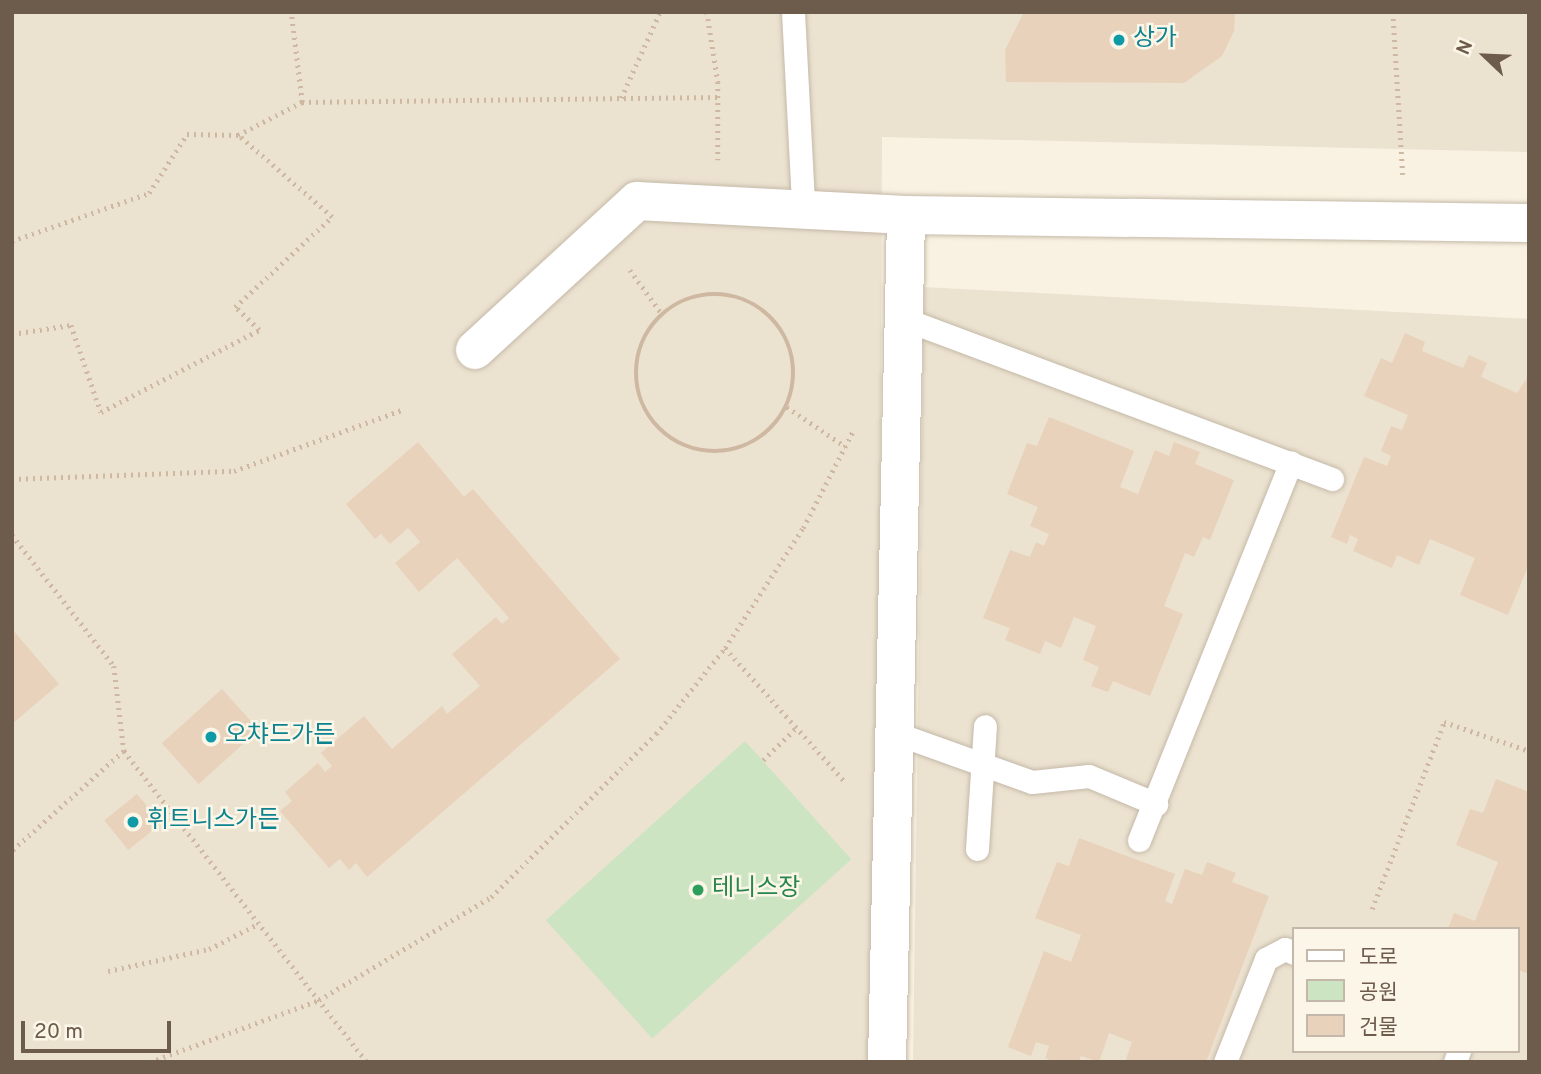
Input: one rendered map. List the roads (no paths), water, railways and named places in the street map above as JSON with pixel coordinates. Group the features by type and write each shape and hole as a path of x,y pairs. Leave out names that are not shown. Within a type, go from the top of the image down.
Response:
{"street":[{"path":"475,350 637,201 803,206 906,215 1529,223"},
{"path":"887,1062 889,830 895,733 906,215"}],"lane":[{"path":"794,14 803,206"},
{"path":"904,319 1332,479"},
{"path":"1139,840 1156,804 1291,462"},
{"path":"977,849 985,726"},
{"path":"895,733 1032,782 1089,776 1156,804"},
{"path":"1225,1062 1266,959 1285,949 1292,952"}],"place":[{"name":"상가","path":"1119,40"},
{"name":"오챠드가든","path":"211,737"},
{"name":"휘트니스가든","path":"133,822"},
{"name":"테니스장","path":"698,890"}]}
